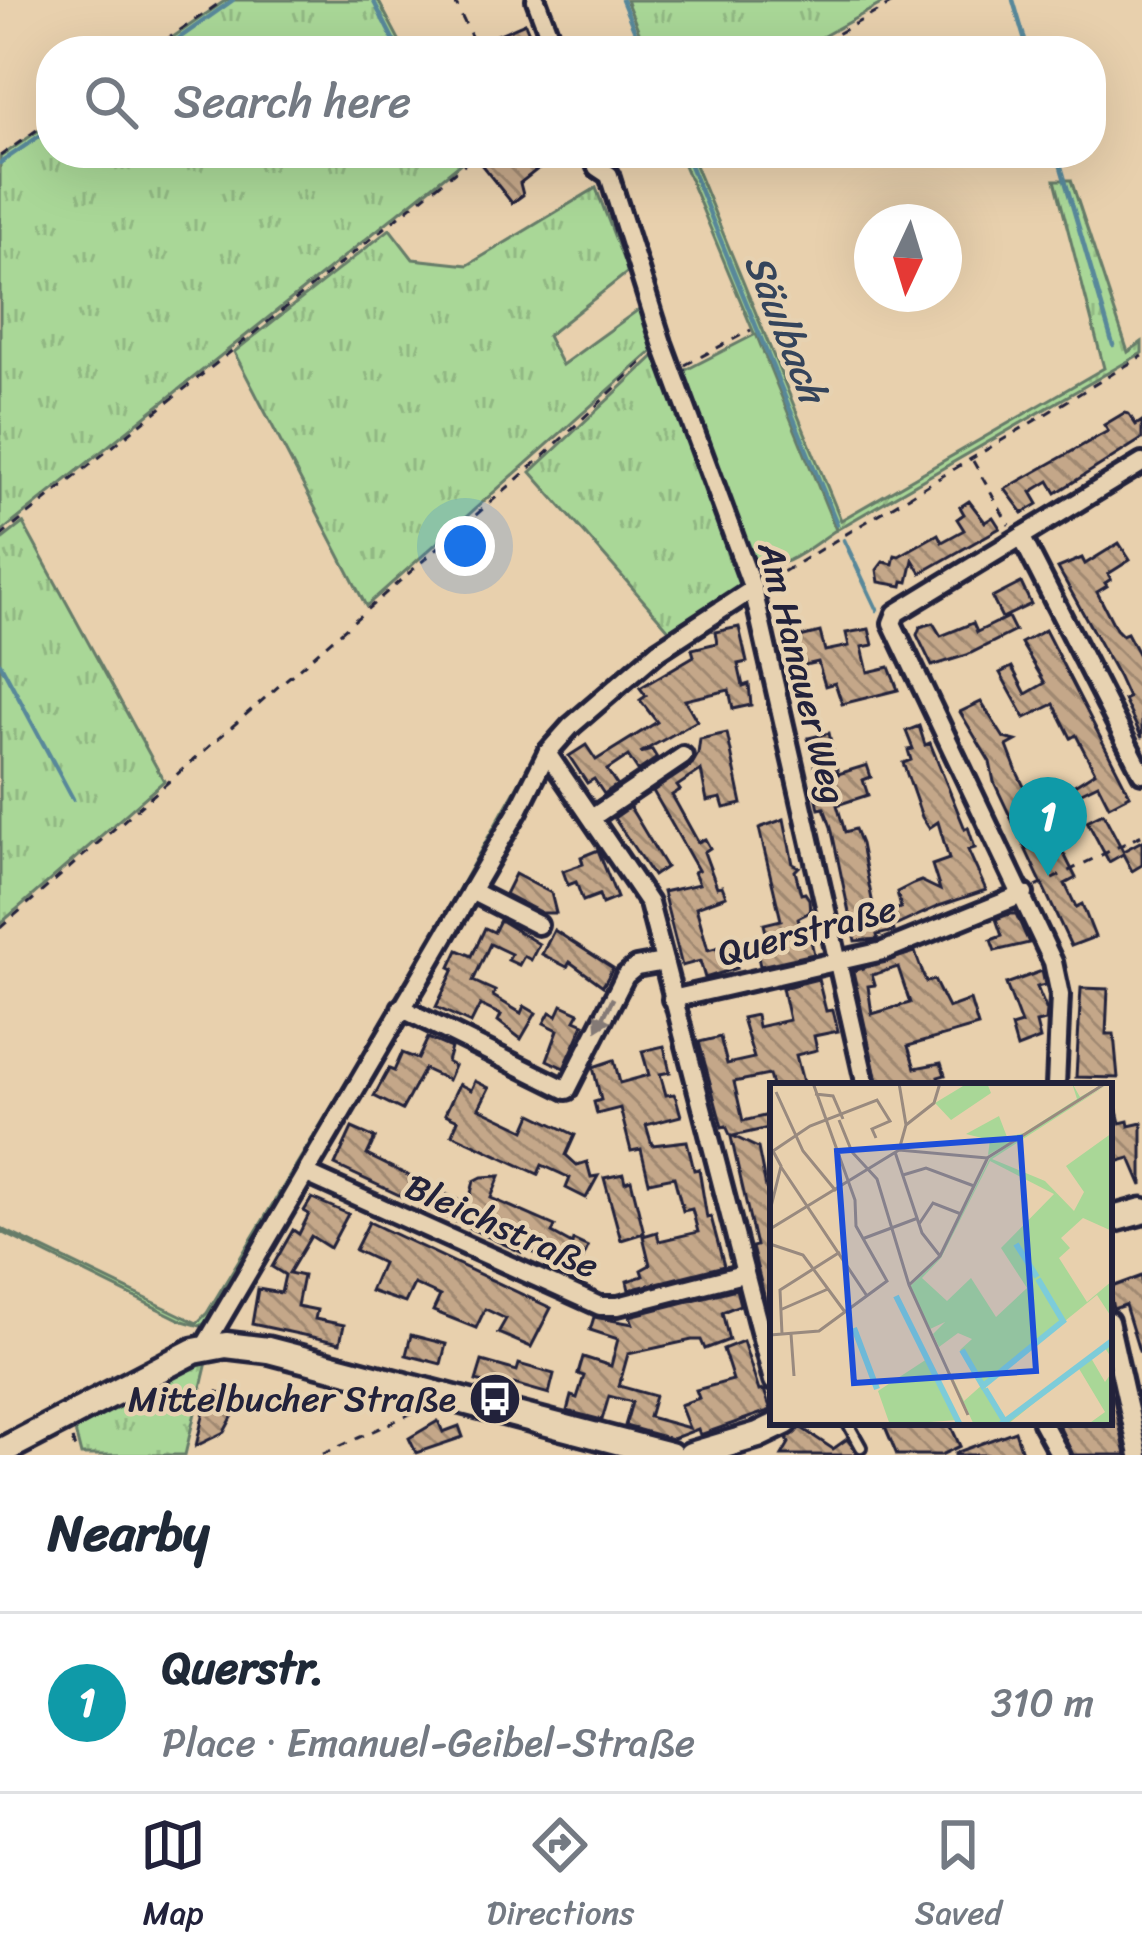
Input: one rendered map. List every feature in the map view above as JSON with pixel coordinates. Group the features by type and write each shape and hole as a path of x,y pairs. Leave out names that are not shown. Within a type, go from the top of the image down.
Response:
{"main road":[{"path":"1112,1219 1142,1211"},
{"path":"0,1452 205,1347 226,1345 268,1350 427,1389 670,1455"},
{"path":"691,1455 752,1445 781,1425"}],"street":[{"path":"536,0 549,36"},
{"name":"Am Hanauer Weg","path":"599,168 608,175 662,344 753,589 865,1083"},
{"path":"1057,1083 1060,987 1024,894 892,623 896,613 1142,463"},
{"path":"1022,538 1142,773"},
{"path":"205,1347 309,1175 547,753 571,725 658,651 753,589"},
{"path":"547,753 645,896 770,1370"},
{"path":"593,817 683,756"},
{"path":"471,891 538,925"},
{"name":"Querstraße","path":"672,999 883,951 1024,894"},
{"path":"401,1008 567,1090 625,976 636,968 664,962"},
{"name":"Bleichstraße","path":"309,1175 599,1306 619,1306 743,1274"},
{"path":"1112,1334 1139,1455"},
{"path":"1044,1425 1060,1455"}],"lane":[{"path":"849,1425 861,1448"}],"path":[{"path":"172,36 224,0"},
{"path":"454,0 471,36"},
{"path":"833,36 898,0"},
{"path":"0,156 36,131"},
{"path":"0,537 459,168"},
{"path":"673,371 751,330"},
{"path":"0,928 538,460 662,344"},
{"path":"753,589 1142,356"},
{"path":"972,459 1013,531 1022,538"},
{"path":"1024,894 1142,835"},
{"path":"323,1454 419,1411 427,1389"}],"green space":[{"path":"226,0 378,0 397,36 174,36"},
{"path":"626,0 888,0 824,36 641,36"},
{"path":"36,132 36,168 455,168 0,533 0,157"},
{"path":"685,168 696,168 841,520 1104,368 1055,180 1071,180 1128,352 1142,342 1142,353 836,530"},
{"path":"596,188 628,272 547,336 562,365 642,307 657,347 366,606 234,352 390,229 413,259 468,265"},
{"path":"756,334 836,530 797,556 765,566 755,564 682,372"},
{"path":"661,350 747,579 565,724 212,1319 200,1326 183,1321 0,1231 197,1323 207,1313 394,1003 544,739 671,632 531,472"},
{"path":"23,523 164,781 0,924 0,541"},
{"path":"207,1362 185,1455 81,1455 74,1427"}],"building":[{"path":"525,23 530,35 536,36 497,36"},
{"path":"484,168 539,168 520,183 523,195 512,203"},
{"path":"1124,413 1136,425 1142,421 1142,439 1056,493 1049,481 1031,492 1038,504 1023,513 1005,489 1108,431 1104,425"},
{"path":"969,501 985,522 993,517 1000,528 921,573 913,560 908,582 903,581 902,586 879,582 877,570 883,562 893,564 895,555 938,534 942,542 964,530 957,519 964,514 960,507"},
{"path":"1119,543 1130,560 1108,574 1107,586 1097,592 1116,629 1127,633 1142,661 1142,738 1118,676 1058,568 1082,558 1085,564"},
{"path":"1021,583 1031,604 1002,618 992,598"},
{"path":"1008,617 1015,631 932,666 917,635 920,627 933,623 941,636 973,623 977,632"},
{"path":"739,627 747,662 738,664 743,686 749,684 751,705 733,709 729,690 685,700 697,721 640,753 652,750 657,758 638,771 628,756 607,770 617,785 604,794 594,779 587,783 569,756 586,745 596,760 657,722 640,700 646,696 640,688 694,656 692,649 717,643 715,632"},
{"path":"869,629 873,645 862,647 868,672 889,667 898,690 842,704 835,683 825,686 818,662 792,668 788,640 820,632 825,651 849,646 846,633"},
{"path":"1045,630 1130,795 1109,806 1098,784 1069,798 1065,791 1095,772 1076,735 1071,738 1054,704 1025,718 1000,673 1012,667 1026,694 1045,683 1021,643"},
{"path":"981,702 1004,738 1016,741 1007,746 1017,772 1044,829 1050,826 1076,878 1065,884 1076,907 1082,904 1095,937 1071,946 994,782 990,762 960,712"},
{"path":"919,726 965,829 968,827 975,848 968,850 986,890 939,906 877,935 878,939 855,941 831,827 824,808 819,809 815,790 820,789 808,738 829,733 838,774 867,765 871,777 863,780 868,795 837,805 845,832 855,829 861,844 875,915 901,908 897,892 913,884 921,881 940,890 932,865 949,859 938,822 929,828 922,817 903,763 911,760 908,750 913,749 906,731"},
{"path":"727,733 742,804 724,808 721,798 707,801 701,770 672,795 698,842 705,839 710,848 704,852 717,887 722,886 726,896 696,907 708,950 731,944 737,968 705,978 700,961 682,966 663,892 699,884 694,872 698,870 653,791 691,766 700,739"},
{"path":"630,807 666,867 653,876 614,818"},
{"path":"1103,813 1123,851 1142,841 1142,865 1132,871 1123,854 1109,862 1087,821"},
{"path":"784,819 793,864 799,867 795,871 801,894 809,899 810,912 798,918 804,943 811,941 814,954 760,966 756,948 769,945 764,924 781,920 759,828"},
{"path":"598,850 617,898 602,904 599,895 583,901 576,882 568,885 563,871 583,864 581,857"},
{"path":"515,874 551,893 556,913 542,913 505,894"},
{"path":"1016,914 1029,943 995,951 991,940 1002,936 996,919"},
{"path":"500,920 539,944 531,960 524,956 519,965 508,960 511,954 490,944 473,981 495,991 493,996 521,1013 524,1006 536,1013 521,1039 498,1021 501,1015 480,1005 471,1023 436,1007 458,950 472,956 485,928 494,932"},
{"path":"554,930 613,968 603,986 570,962 567,967 542,954"},
{"path":"915,952 926,982 934,980 948,1008 970,1000 978,1026 908,1046 915,1068 941,1063 945,1075 938,1077 939,1083 877,1083 853,971","holes":["898,967 910,1003 872,1014 868,986 875,985 872,975"]},
{"path":"1042,971 1045,985 1037,987 1046,1021 1036,1023 1040,1039 1017,1048 1011,1027 1021,1024 1006,984"},
{"path":"818,979 826,1011 833,1010 838,1031 814,1036 817,1050 796,1055 803,1083 771,1083 769,1075 734,1082 743,1121 770,1115 770,1128 733,1136 758,1148 766,1188 770,1187 770,1319 731,1137 726,1126 722,1127 699,1042 720,1037 727,1064 754,1058 742,1018 756,1015 758,1027 789,1020 782,988"},
{"path":"1081,988 1108,989 1106,1034 1114,1034 1118,1078 1076,1077"},
{"path":"562,1005 579,1013 575,1020 584,1024 564,1068 547,1060 558,1030 544,1023 550,1012 557,1016"},
{"path":"428,1038 451,1048 447,1062 454,1066 448,1080 424,1069 402,1110 374,1096 402,1053 418,1059"},
{"path":"664,1046 670,1072 660,1074 666,1095 674,1094 681,1116 646,1125 652,1145 687,1141 724,1266 629,1290 627,1281 643,1276 641,1270 650,1265 643,1236 657,1232 659,1241 698,1232 692,1209 683,1211 674,1177 649,1182 641,1149 631,1151 620,1108 597,1114 594,1102 601,1100 593,1067 614,1060 620,1083 649,1075 642,1051"},
{"path":"475,1081 489,1088 479,1108 525,1130 532,1114 575,1135 566,1155 577,1165 587,1162 591,1177 598,1176 586,1198 566,1188 570,1178 542,1165 538,1174 452,1134 458,1120 445,1114 459,1084 471,1090"},
{"path":"1112,1094 1120,1123 1142,1123 1142,1186 1130,1158 1112,1163"},
{"path":"352,1128 375,1138 367,1155 468,1205 474,1181 500,1176 491,1198 555,1226 552,1233 572,1244 573,1240 588,1247 575,1276 335,1165"},
{"path":"623,1174 625,1182 631,1180 644,1233 621,1240 604,1178"},
{"path":"312,1198 348,1214 330,1248 311,1236 289,1273 303,1276 297,1306 317,1310 315,1319 344,1325 340,1343 252,1324 258,1289 281,1293 285,1275 272,1267 293,1230 299,1234"},
{"path":"369,1222 551,1308 531,1347 498,1333 506,1319 485,1309 476,1328 433,1311 440,1296 414,1284 405,1303 370,1291 382,1263 355,1250"},
{"path":"1142,1276 1142,1350 1125,1305 1113,1309 1112,1287"},
{"path":"736,1289 740,1305 722,1312 729,1340 705,1349 701,1340 692,1340 628,1354 619,1386 655,1396 649,1417 689,1428 680,1405 699,1398 696,1390 733,1380 723,1349 743,1341 770,1410 700,1435 698,1429 672,1439 625,1426 632,1402 609,1396 602,1420 567,1411 584,1376 578,1374 583,1357 611,1366 618,1339 590,1330 594,1317 633,1324 630,1316"},
{"path":"411,1335 446,1344 441,1364 406,1355"},
{"path":"482,1361 517,1371 519,1364 554,1374 549,1394 514,1384 512,1391 476,1381"},
{"path":"218,1392 242,1399 224,1432 196,1446 207,1399 216,1401"},
{"path":"1113,1395 1126,1455 1073,1455 1058,1425 1112,1425"},
{"path":"438,1421 443,1432 459,1426 463,1437 416,1453 409,1438"},
{"path":"884,1425 950,1425 960,1446 941,1455 897,1455"},
{"path":"800,1427 833,1449 847,1439 859,1455 782,1455 787,1439"},
{"path":"1015,1431 1023,1455 955,1455 955,1453"}],"waterway":[{"path":"182,36 233,0"},
{"path":"373,0 391,36"},
{"name":"Säulbach","path":"622,0 637,36"},
{"path":"1013,0 1024,36"},
{"path":"0,163 36,138"},
{"name":"Säulbach","path":"691,168 837,524"},
{"path":"1061,168 1113,345"},
{"name":"Säulbach","path":"844,540 877,610"},
{"path":"0,663 73,799"}],"place":[{"name":"Querstr.","path":"1048,876"},
{"name":"Mittelbucher Straße","path":"495,1399"}]}
